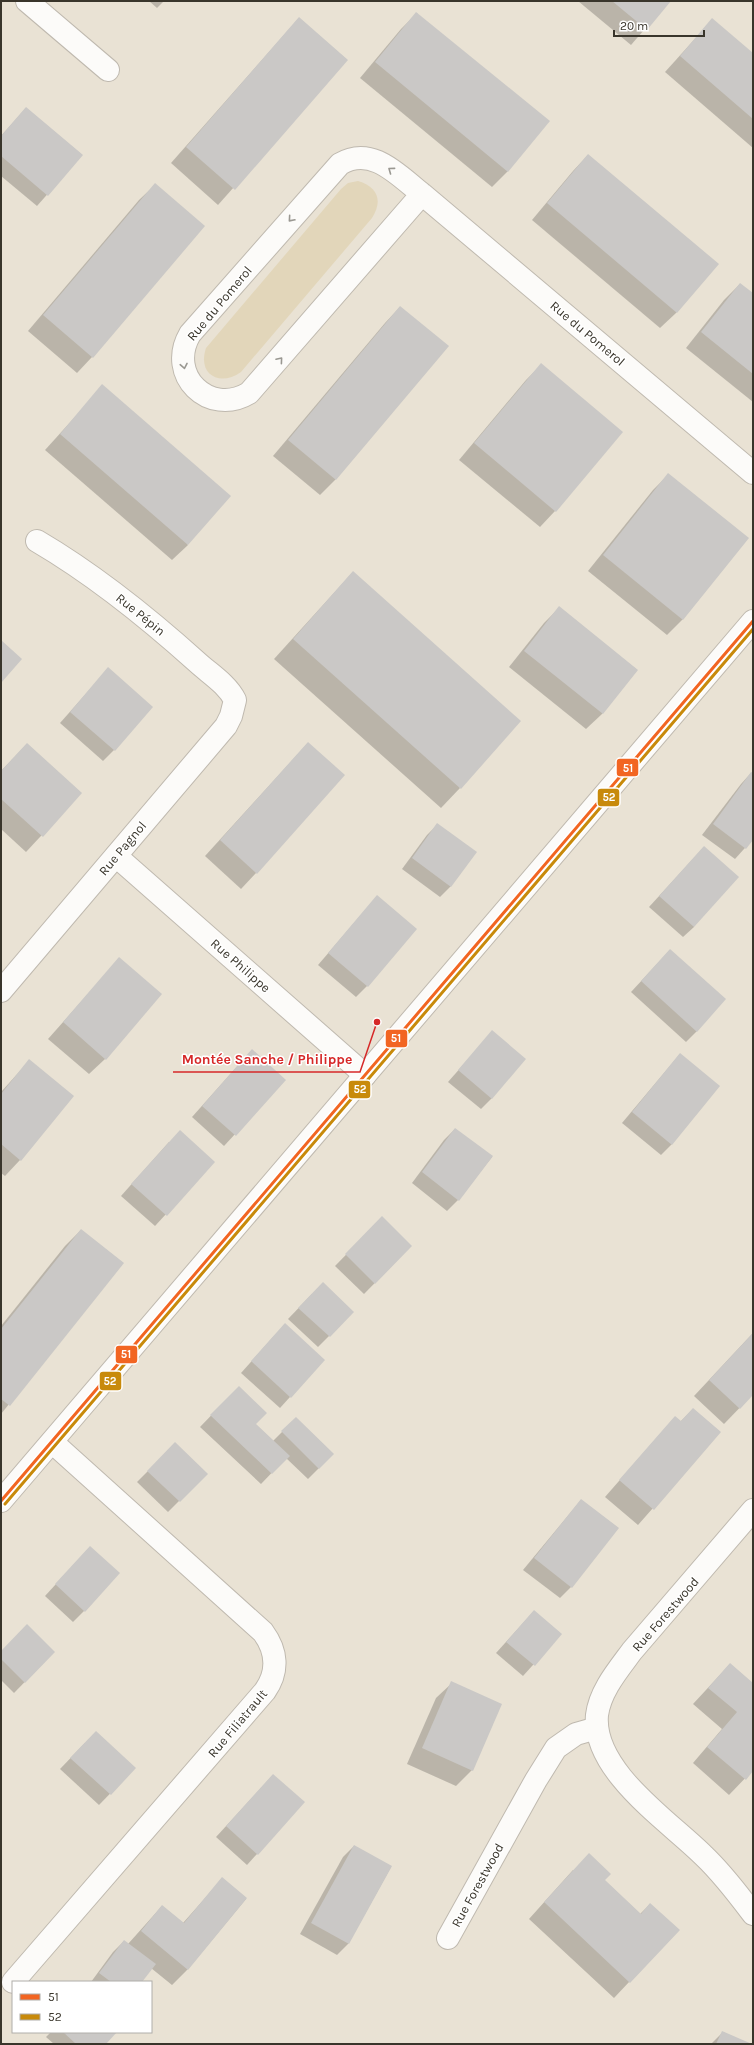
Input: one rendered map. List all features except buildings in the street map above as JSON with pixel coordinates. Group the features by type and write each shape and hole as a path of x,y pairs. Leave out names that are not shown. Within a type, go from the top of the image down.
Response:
{"street":[{"path":"27,1 108,70"},
{"name":"Rue du Pomerol","path":"422,194 250,393 240,399 220,401 201,393 192,384 186,375 182,364 185,342 190,334 340,164 350,158 372,158 395,172 422,194 753,473"},
{"name":"Rue Pépin","path":"37,541 94,576 162,630 226,687 235,700"},
{"path":"1,1501 753,621"},
{"name":"Rue Pagnol","path":"1,991 226,726 231,716 235,700"},
{"name":"Rue Philippe","path":"116,856 365,1075"},
{"name":"Rue Filiatrault","path":"14,1981 265,1690 274,1672 276,1662 274,1651 263,1632 52,1442"},
{"name":"Rue Forestwood","path":"753,1510 623,1663 599,1704 597,1728 605,1751 619,1773 651,1808 704,1855 720,1872 753,1914"},
{"name":"Rue Forestwood","path":"448,1938 536,1780 553,1753 566,1740 586,1730 597,1728"},
{"name":"Rue Filiatrault","path":"1,1996 12,1983"}],"shaded area":[{"path":"358,181 370,187 377,195 377,206 372,218 241,372 225,378 212,376 205,365 204,357 206,348 341,189 348,183"}],"transit line":[{"name":"51","path":"1,1501 753,621"},
{"name":"52","path":"5,1504 753,629"}],"place":[{"name":"Montée Sanche / Philippe","path":"377,1022"}]}
